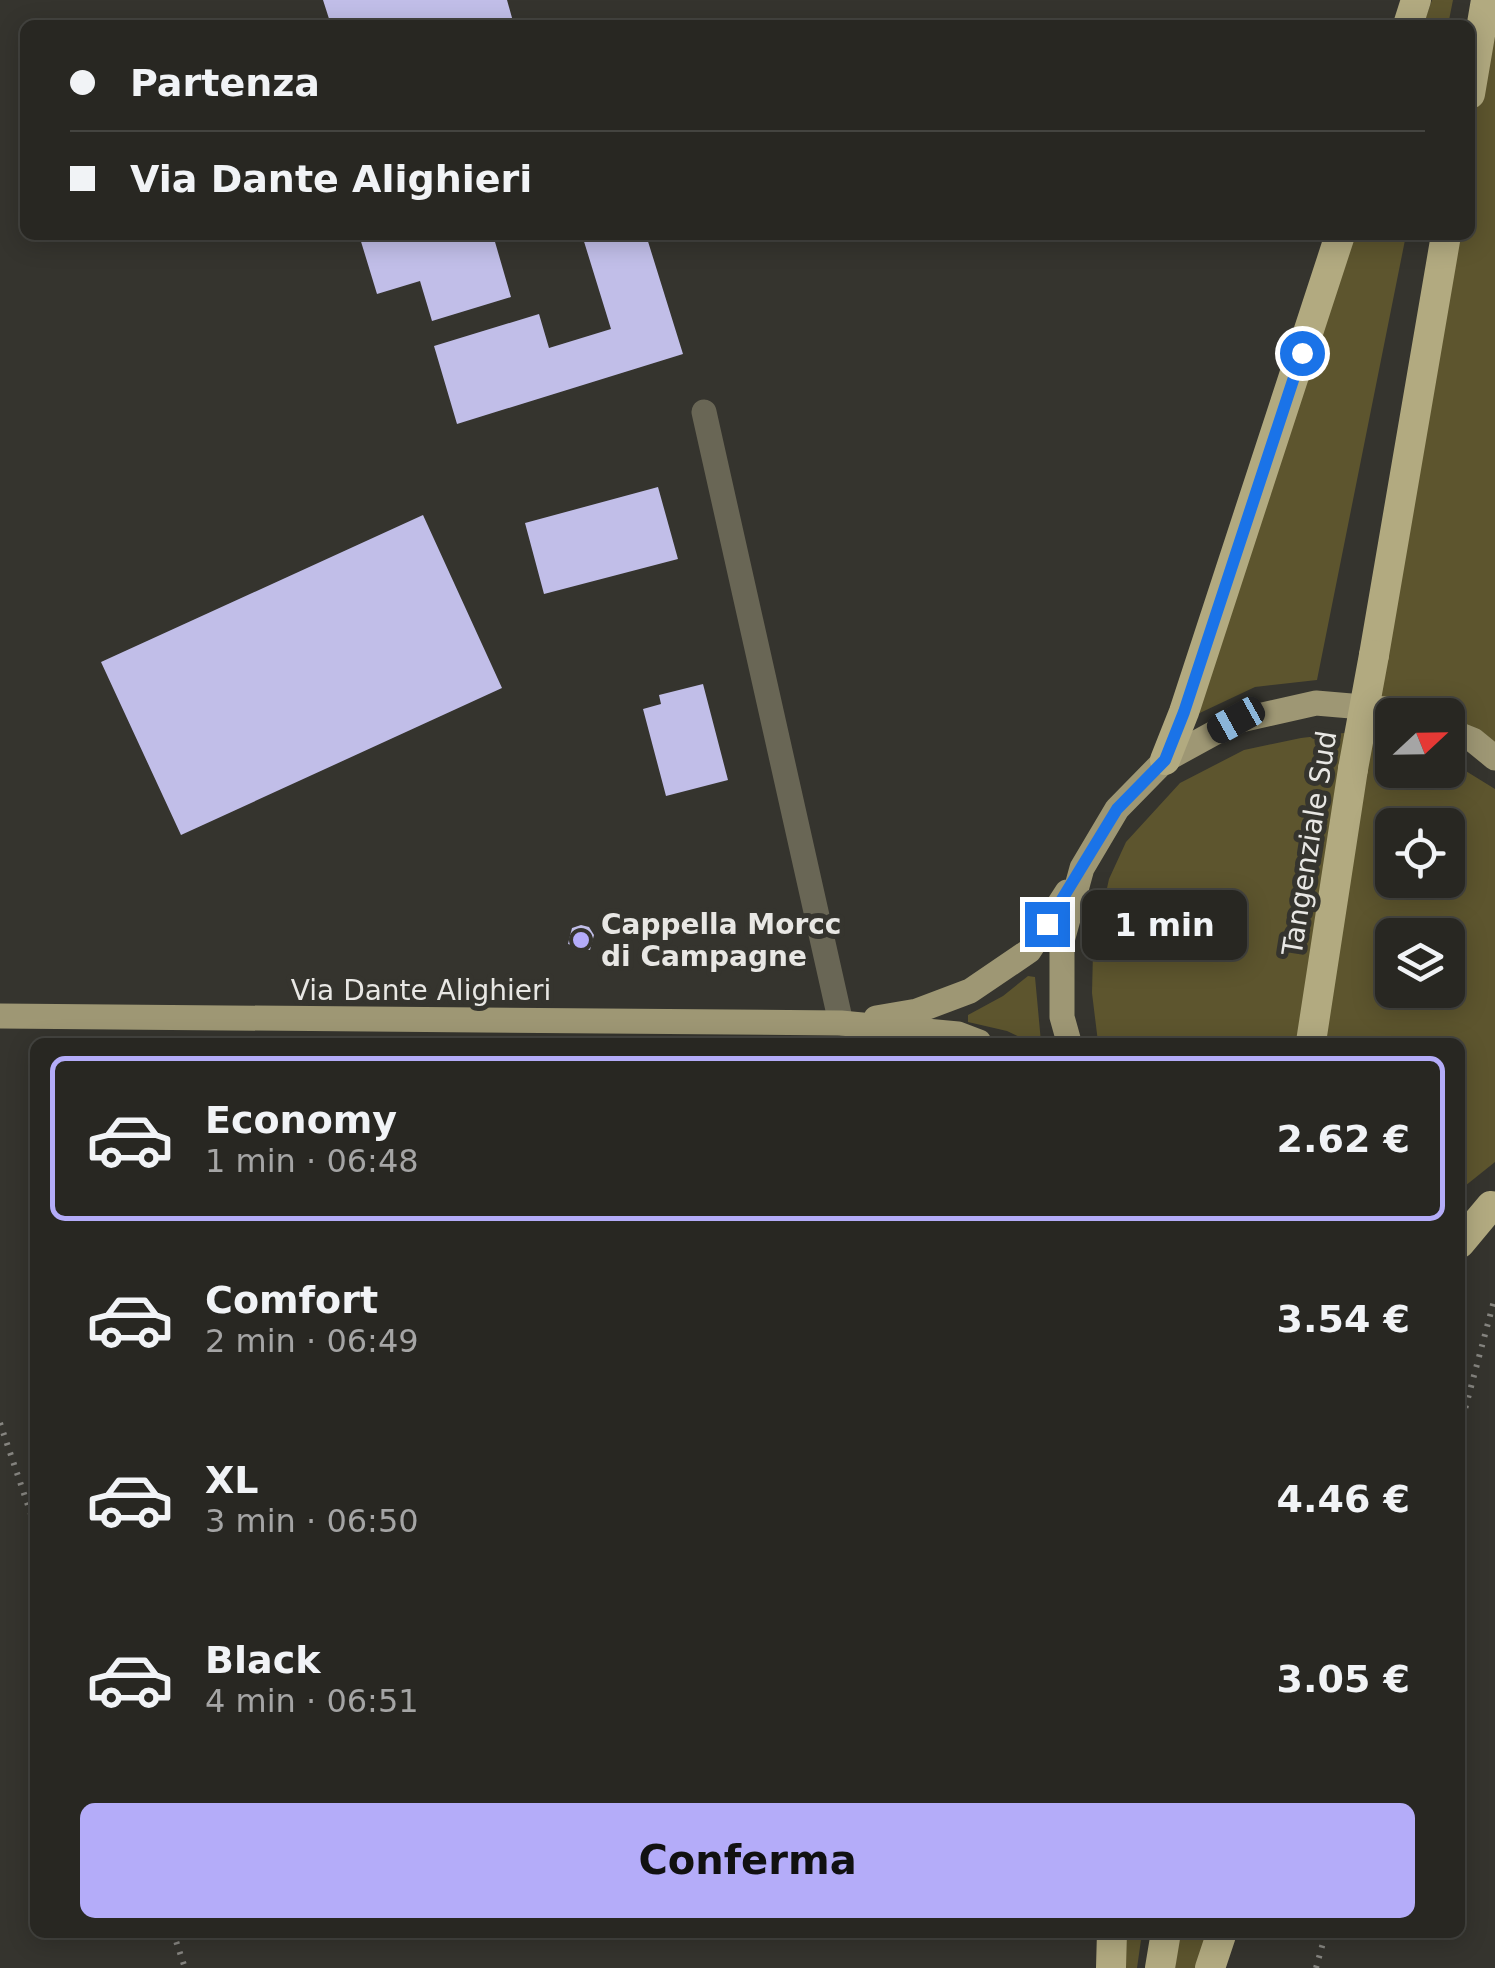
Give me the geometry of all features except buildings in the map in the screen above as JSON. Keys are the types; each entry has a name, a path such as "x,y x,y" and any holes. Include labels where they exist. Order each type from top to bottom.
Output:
{"highway":[{"path":"1475,65 1486,0"},
{"path":"1165,760 1338,240"},
{"name":"Tangenziale Sud","path":"1312,1038 1353,769 1445,240"},
{"path":"1465,1237 1493,1204"},
{"path":"1112,1938 1112,1968"},
{"path":"1160,1968 1165,1938"},
{"path":"1210,1968 1220,1938"}],"main road":[{"path":"1068,1038 1062,1016 1062,941 1082,868 1117,809 1165,760 1236,720 1316,703 1375,708"},
{"path":"1465,737 1495,758"},
{"name":"Via Dante Alighieri","path":"841,1023 916,1011 970,991 1029,951 1082,868"},
{"name":"Via Dante Alighieri","path":"0,1016 841,1023 968,1038"},
{"path":"1465,1219 1493,1204"}],"street":[{"path":"704,412 841,1023"}],"path":[{"path":"1465,1409 1495,1297"},
{"path":"0,1422 30,1511"},
{"path":"175,1938 185,1968"},
{"path":"1316,1968 1324,1938"}],"shaded area":[{"path":"1432,0 1453,0 1449,20 1425,20"},
{"path":"1495,0 1495,743 1465,724 1465,698 1387,698 1366,693 1446,240 1475,240 1475,84"},
{"path":"1350,240 1405,240 1317,680 1255,687 1187,719"},
{"path":"1361,731 1375,733 1375,788 1465,788 1465,770 1495,789 1495,1162 1465,1186 1465,1038 1098,1038 1092,993 1093,952 1109,879 1126,842 1180,783 1244,750"},
{"path":"1028,976 1035,977 1041,1038 1022,1038 968,1022 968,1015 1003,996"},
{"path":"1126,1938 1141,1938 1137,1968 1126,1968"},
{"path":"1178,1938 1206,1938 1197,1968 1175,1968"}],"place":[{"name":"Cappella Morcc di Campagne","path":"581,940"}],"route":[{"path":"1047,924 1117,809 1165,760 1302,353"}]}
